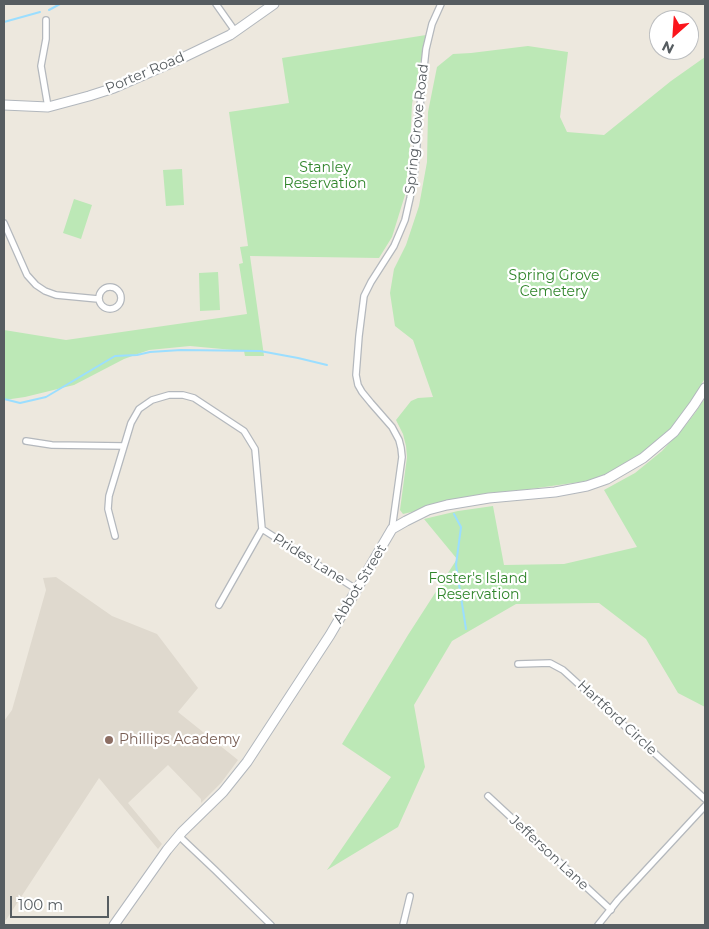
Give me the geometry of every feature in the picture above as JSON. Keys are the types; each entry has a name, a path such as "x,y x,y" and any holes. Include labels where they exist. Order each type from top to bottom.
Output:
{"street":[{"path":"216,4 235,30"},
{"name":"Porter Road","path":"4,105 48,107 89,96 134,80 230,35 274,4"},
{"name":"Spring Grove Road","path":"392,530 402,457 401,448 392,427 366,398 358,385 356,375 359,336 364,296 394,246 405,220 415,169 426,49 432,24 441,4"},
{"path":"46,20 46,39 41,66 48,107"},
{"path":"4,223 28,275 36,285 56,295 98,299"},
{"path":"109,287 119,291 121,298 116,308 108,310 101,306 98,299 102,289 109,287"},
{"name":"Abbot Street","path":"114,925 167,850 223,792 247,762 312,664 392,530 428,510 447,504 555,492 587,486 607,479 643,458 674,432 705,388"},
{"path":"115,536 108,509 109,496 131,423 139,410 152,400 169,395 183,395 194,398 244,431 255,449 262,529 219,605"},
{"path":"26,442 52,445 124,446"},
{"name":"Prides Lane","path":"262,529 356,589"},
{"name":"Hartford Circle","path":"518,664 550,663 563,670 705,799"},
{"name":"Jefferson Lane","path":"488,796 610,910"},
{"path":"598,925 705,806"},
{"path":"179,836 271,925"},
{"path":"403,925 410,896"}],"shaded area":[{"name":"Phillips Academy","path":"56,577 112,616 157,634 198,688 178,712 238,760 221,783 201,803 201,799 168,765 128,803 162,844 158,849 99,778 4,921 4,721 12,710 46,590 43,578"}],"green space":[{"name":"Stanley Reservation","path":"426,35 412,104 405,195 392,237 379,258 250,256 264,356 245,356 244,351 190,346 149,350 124,359 74,385 4,400 4,330 66,340 247,314 239,264 243,263 240,247 248,246 229,112 289,103 282,58"},
{"name":"Spring Grove Cemetery","path":"528,46 568,52 560,117 567,132 604,135 671,81 705,57 705,378 691,403 671,428 641,454 606,474 587,481 460,498 403,514 400,510 407,457 403,434 396,420 411,401 418,398 433,397 413,340 395,326 390,293 394,269 406,245 419,206 427,162 428,112 437,67 453,54"},
{"path":"182,169 184,205 166,206 163,170"},
{"path":"74,199 92,205 81,239 63,233"},
{"path":"218,272 220,310 200,311 199,273"},
{"name":"Foster's Island Reservation","path":"705,398 705,707 678,693 646,639 599,603 516,604 452,641 414,705 425,767 398,827 327,870 391,777 342,744 457,559 424,519 458,511 493,506 504,565 564,564 637,547 604,490 635,473 662,451 685,426"}],"waterway":[{"path":"49,10 60,4"},
{"path":"4,22 40,12"},
{"path":"4,399 20,403 46,397 115,356 137,355 150,352 181,350 260,351 327,365"},
{"path":"454,514 461,527 456,565 466,629"}],"place":[{"name":"Phillips Academy","path":"109,740"}]}
